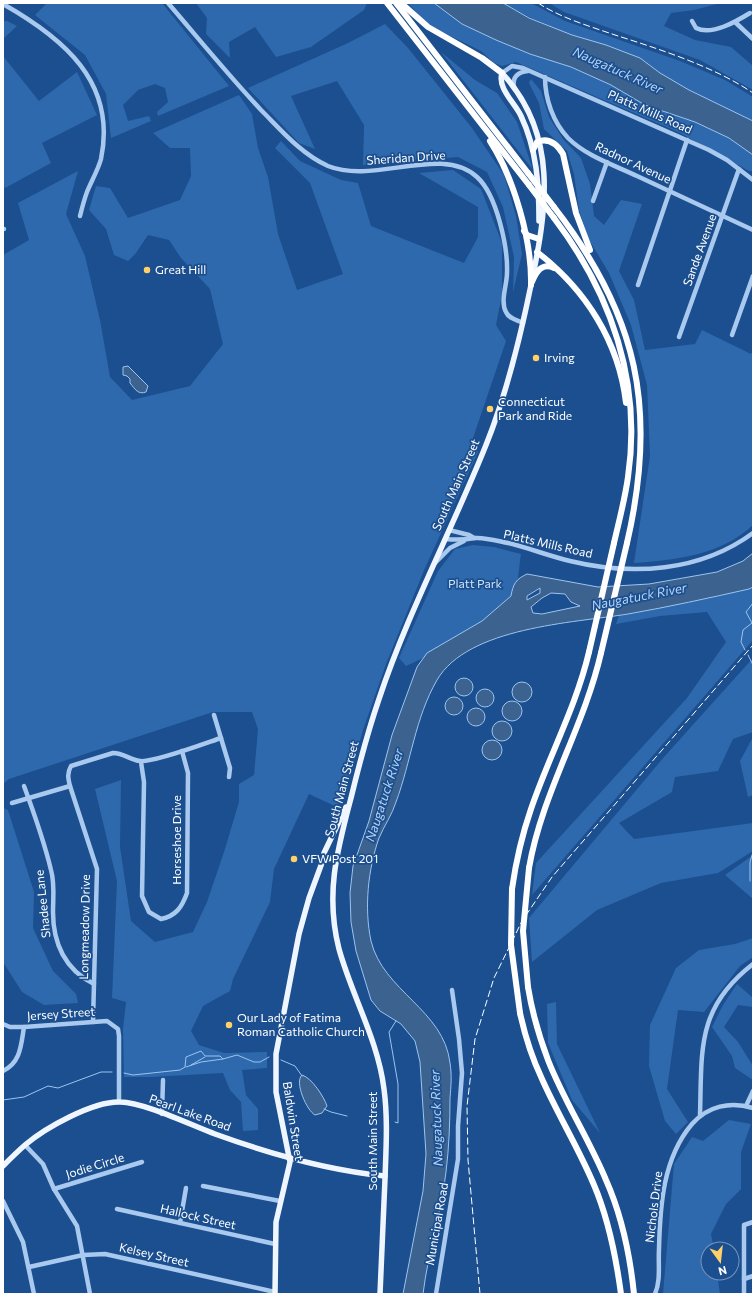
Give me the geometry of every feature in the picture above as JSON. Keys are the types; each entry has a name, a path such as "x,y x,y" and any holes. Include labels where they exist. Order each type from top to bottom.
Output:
{"highway":[{"path":"387,3 570,240 592,275 610,313 625,366 629,393 631,435 630,463 626,490 588,652 573,705 526,821 512,889 510,945 520,1013 529,1046 542,1079 587,1168 600,1200 614,1251 620,1294"},
{"path":"396,3 584,247 611,296"},
{"path":"401,3 428,27 482,58 502,73"},
{"path":"466,105 505,167 513,189 524,229 530,260 531,285"},
{"path":"533,150 535,144 540,141 547,140 554,143 563,154 579,226 602,273 626,337 633,364 641,421 641,456 638,492 627,543 601,652 587,702 543,811 529,868 523,931 528,987 536,1023 548,1061 599,1163 613,1196 627,1248 634,1294"},
{"path":"524,229 527,235 539,239"},
{"path":"538,252 562,274 581,295 596,315 605,332 617,360 626,402 630,463"},
{"path":"531,285 536,273 545,266 551,266 562,274"}],"main road":[{"path":"502,73 514,87 530,112 540,141 544,162 544,183 543,214 539,239"},
{"path":"502,73 501,84 521,116 533,150 539,190 539,239"},
{"name":"South Main Street","path":"380,1294 385,1176 386,1118 384,1086 376,1051 348,977 336,937 332,901 333,874 350,800 370,727 383,687 492,430 508,382 524,323 538,252 539,239"},
{"name":"Baldwin Street","path":"275,1293 276,1222 290,1159 276,1092 276,1054 298,934 324,853 350,800"},
{"path":"323,860 336,857"},
{"name":"Pearl Lake Road","path":"3,1166 25,1144 67,1120 92,1108 119,1102 128,1102 290,1159 358,1173 385,1176"}],"street":[{"name":"Sheridan Drive","path":"168,3 221,66 282,131 295,144 328,165 343,170 366,172 446,164 460,167 477,177 490,196 506,251 508,271 504,299 506,311 510,317 524,323"},
{"path":"3,4 36,23 60,43 83,68 94,88 102,109 104,134 100,160 86,195 80,216"},
{"path":"692,21 696,28 704,31 736,22 750,13"},
{"path":"736,22 753,39"},
{"name":"Platts Mills Road","path":"502,73 506,68 516,66 545,77 715,153 753,180"},
{"path":"514,87 514,79 518,74 525,71 533,72"},
{"name":"Radnor Avenue","path":"545,77 548,103 560,128 579,147 607,162 753,230"},
{"path":"638,285 687,140"},
{"path":"593,201 607,162"},
{"name":"Sande Avenue","path":"679,337 739,169"},
{"path":"732,335 753,276"},
{"name":"Platts Mills Road","path":"449,530 470,535 474,538"},
{"name":"Platts Mills Road","path":"434,564 450,548 474,538 508,543 581,563 619,568 650,568 685,565 704,560 731,547 753,533"},
{"name":"Platts Mills Road","path":"445,539 467,540"},
{"path":"214,715 230,768 229,777"},
{"path":"141,762 182,751 221,738"},
{"name":"Horseshoe Drive","path":"141,762 144,782 142,896 149,912 160,919 174,915 183,904 187,893 188,773 182,751"},
{"name":"Longmeadow Drive","path":"93,1022 96,869 70,786 68,775 72,766 114,753 121,753 141,762"},
{"name":"Shadee Lane","path":"24,786 54,881 53,928 56,939 68,962 85,979 94,984"},
{"path":"12,803 70,786"},
{"path":"700,1115 702,1051 707,1023 718,1000 744,970 753,964"},
{"name":"Municipal Road","path":"436,1294 458,1159 461,1062 452,990"},
{"name":"Jersey Street","path":"3,1024 10,1027 24,1027 107,1021 118,1029 119,1102"},
{"path":"3,1071 14,1065 18,1057 24,1027"},
{"path":"162,1114 163,1080"},
{"path":"746,1106 753,1092"},
{"name":"Nichols Drive","path":"655,1294 658,1284 660,1235 667,1170 674,1152 700,1115 715,1108 728,1105 753,1108"},
{"path":"25,1144 43,1164 54,1189 77,1226 90,1294"},
{"name":"Jodie Circle","path":"54,1189 142,1162"},
{"path":"203,1186 280,1201"},
{"path":"180,1223 186,1188"},
{"path":"3,1201 23,1242 34,1294"},
{"name":"Hallock Street","path":"117,1209 275,1244"},
{"path":"744,1294 744,1225 753,1222"},
{"name":"Kelsey Street","path":"28,1267 83,1255 105,1254 275,1293"},
{"path":"744,1279 753,1276"}],"green space":[{"path":"47,3 162,3 229,86 158,116 157,112 168,102 165,88 155,84 138,90 123,105 128,121 149,116 151,121 111,138 106,94 85,55 35,15"},
{"path":"196,3 367,3 364,10 311,47 276,57 255,27 229,42 230,58 206,34 207,18"},
{"path":"408,3 434,3 462,24 496,40 530,54 571,67 611,85 645,105 695,122 729,138 753,155 753,171 749,171 678,132 516,62 502,66 494,63 481,51 440,31 424,21"},
{"path":"503,3 531,3 565,21 680,61 725,80 753,97 753,121 689,90 660,73 640,58 606,45 572,35 531,18"},
{"path":"549,3 721,3 694,10 671,13 664,26 695,40 731,47 753,66 753,90 700,60 564,12"},
{"path":"3,21 7,21 17,26 3,39"},
{"path":"385,24 408,48 472,128 504,175 516,216 522,254 513,292 514,257 503,207 487,172 458,157 363,165 364,125 337,81 291,96 315,149 299,143 248,88 348,43"},
{"path":"441,52 475,80 497,93 517,122 533,170"},
{"path":"3,56 39,101 77,72 97,115 42,143 51,163 5,188 3,185"},
{"path":"531,79 541,91 549,117 563,139 581,158 590,184 594,216 604,225 621,200 642,204 619,271 634,300 645,350 695,344 702,330 751,354 753,351 753,525 727,543 682,558 634,563 650,456 647,385 631,325 609,273 588,238 579,210 574,174 567,151 544,129 539,103 529,83"},
{"path":"239,95 252,114 258,148 268,177 278,234 297,290 343,274 310,183 275,148 281,141 300,161 341,180 358,183 371,226 464,263 478,237 478,207 419,173 453,170 481,189 502,243 502,294 496,325 506,341 472,441 478,452 425,568 386,664 363,730 345,793 337,807 309,794 274,869 270,902 233,979 230,991 203,1006 191,1031 199,1045 224,1053 267,1052 267,1068 242,1070 246,1095 258,1109 258,1130 243,1131 241,1102 230,1090 223,1073 124,1077 123,1029 126,1002 112,998 117,881 95,789 121,780 120,847 131,921 155,942 193,932 207,902 224,852 239,802 239,784 254,775 258,729 252,712 213,712 9,779 3,784 3,255 29,240 18,203 78,171 66,214 85,256 100,320 110,377 132,400 190,386 223,344 210,289 181,258 169,240 148,235 136,253 128,261 114,255 106,229 89,210 96,186 110,188 128,218 180,200 191,176 190,148 170,148 153,133"},
{"name":"Platt Park","path":"473,545 494,547 521,554 514,597 495,617 480,627 432,654 406,666 399,658 438,571 455,549"},
{"path":"753,587 753,640 532,895 536,863 687,698 726,642 707,612 660,616 616,624 619,615 723,595"},
{"path":"753,658 753,732 733,739 718,771 675,777 672,792 619,823 634,839 753,823 753,851 718,873 661,883 597,910 532,962 529,918 664,757"},
{"path":"753,737 753,795 748,797 740,761"},
{"path":"3,808 8,810 34,892 33,928 53,971 76,994 78,1003 44,1005 22,992 3,962"},
{"path":"753,855 753,899 725,875"},
{"path":"753,938 753,957 740,966 704,1012 678,1010 667,1089 688,1122 676,1134 665,1121 649,1066 650,1025 676,968 699,950 735,944"},
{"path":"737,984 753,998 753,1007 738,1005 724,1027 738,1042 753,1066 753,1080 735,1068 732,1056 712,1027 723,1005"},
{"path":"556,1002 557,1044 600,1133 572,1100 548,1043 547,1004"},
{"path":"729,1120 751,1124 741,1152 741,1189 726,1204 711,1234 712,1241 700,1241 700,1281 718,1281 720,1294 663,1294 674,1164 692,1137 703,1141"}],"water":[{"name":"Naugatuck River","path":"434,3 503,3 529,18 572,35 606,45 640,58 660,73 689,90 753,121 753,155 729,138 695,122 645,105 611,85 571,67 530,54 462,24"},
{"path":"128,366 148,386 146,392 141,393 137,391 130,383 130,379 123,375 123,367"},
{"name":"Naugatuck River","path":"753,553 753,587 749,589 628,614 524,630 497,638 472,649 452,662 437,680 423,709 396,802 375,850 368,889 369,928 371,941 378,958 388,974 426,1014 437,1029 445,1045 451,1067 449,1135 446,1172 423,1294 403,1294 423,1191 426,1154 420,1062 415,1041 401,1024 380,1011 371,1000 356,951 351,922 350,893 353,866 369,821 392,735 417,667 427,653 482,621 511,596 516,582 527,574 598,587 649,584 717,572 743,561","holes":["540,588 540,593 527,600 527,596","551,593 565,594 571,602 580,606 542,614 533,613 531,607"]},
{"path":"464,678 470,681 473,687 470,693 464,696 458,693 455,687 458,681"},
{"path":"522,682 529,685 532,692 529,699 522,702 515,699 512,692 515,685"},
{"path":"485,689 491,692 494,698 491,704 485,707 479,704 476,698 479,692"},
{"path":"454,697 460,700 463,706 460,712 454,715 448,712 445,706 448,700"},
{"path":"512,701 519,704 522,711 519,718 512,721 505,718 502,711 505,704"},
{"path":"476,708 482,711 485,717 482,723 476,726 470,723 467,717 470,711"},
{"path":"502,721 509,724 512,731 509,738 502,741 495,738 492,731 495,724"},
{"path":"492,740 499,743 502,750 499,757 492,760 485,757 482,750 485,743"},
{"path":"302,1075 314,1084 323,1098 327,1106 322,1113 315,1115 308,1108 300,1090 300,1079"}],"waterway":[{"path":"745,650 741,642 743,630 752,623 746,612 753,603"},
{"path":"748,655 753,665"},
{"path":"750,881 750,862 753,852"},
{"path":"395,1122 398,1123 398,1084 389,1032 396,1021"},
{"path":"124,1073 133,1075 180,1070 185,1067 186,1057 201,1051 205,1056 220,1056 223,1059 237,1055 254,1062 260,1062 269,1057"},
{"path":"191,1065 205,1057"},
{"path":"186,1067 201,1062 223,1059"},
{"path":"281,1060 295,1066 302,1076"},
{"path":"3,1100 24,1097 48,1086 58,1088 101,1072 112,1072"},
{"path":"324,1109 347,1116"}],"railway":[{"path":"538,3 575,21 704,67 722,75 753,93"},
{"path":"480,1294 468,1160 467,1106 475,1039 494,978 522,921 552,877 753,645"}],"place":[{"name":"Great Hill","path":"147,270"},
{"name":"Irving","path":"536,358"},
{"name":"Connecticut Park and Ride","path":"490,409"},
{"name":"VFW Post 201","path":"294,859"},
{"name":"Our Lady of Fatima Roman Catholic Church","path":"229,1025"}]}
